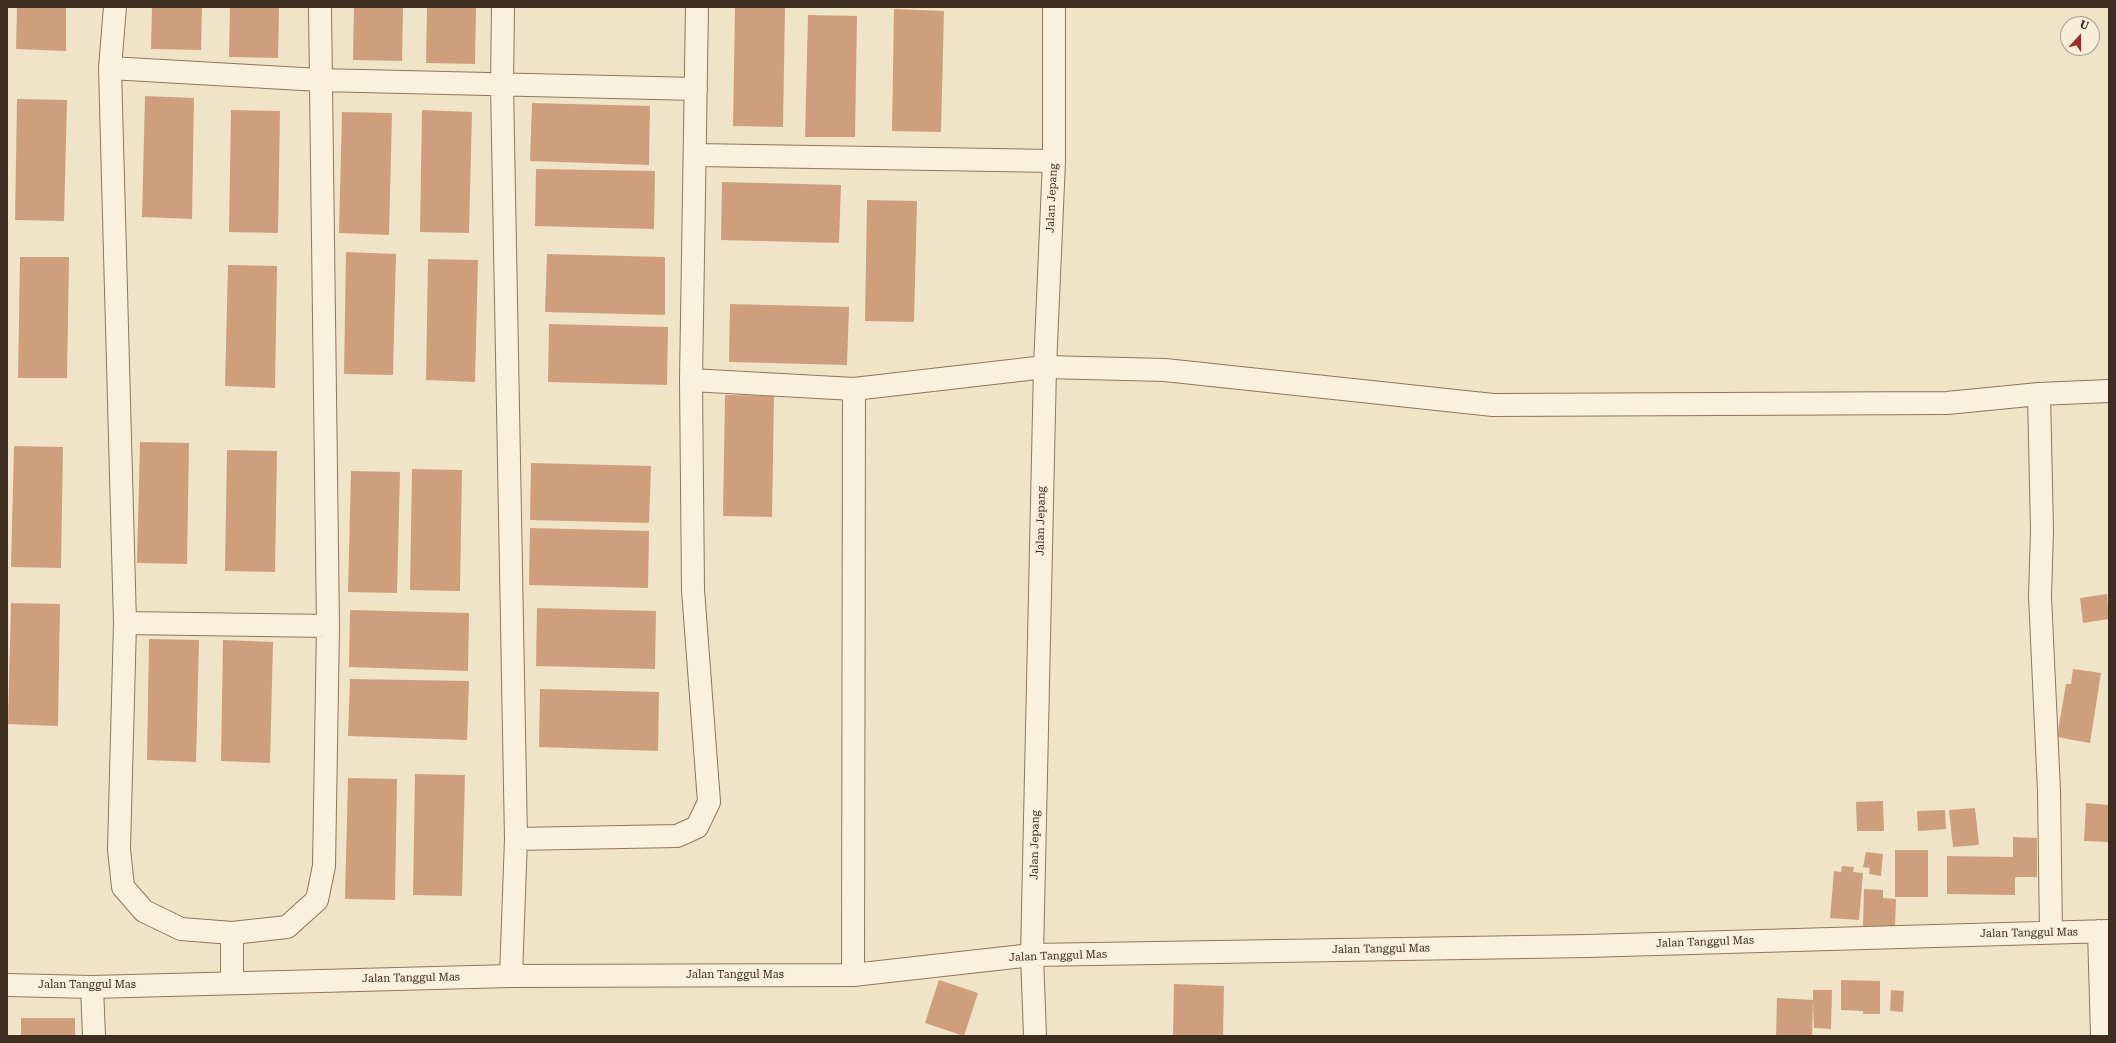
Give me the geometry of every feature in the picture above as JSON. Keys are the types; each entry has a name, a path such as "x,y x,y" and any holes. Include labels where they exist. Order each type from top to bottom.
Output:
{"street":[{"path":"115,7 110,68 125,623 119,849 123,887 144,911 180,930 232,933 287,927 317,900 324,866 328,626 320,7"},
{"path":"503,7 502,85 516,839 511,976"},
{"path":"516,839 677,836 697,827 709,802 693,590 690,380 697,7"},
{"name":"Jalan Jepang","path":"1035,1036 1032,955 1044,367 1054,161 1054,7"},
{"path":"110,68 320,80 696,89"},
{"path":"695,155 1054,161"},
{"path":"690,380 854,389 1044,367 1165,370 1493,405 1947,403 2039,394 2109,391"},
{"path":"853,975 854,389"},
{"path":"2039,394 2042,531 2040,603 2049,791 2051,932"},
{"path":"125,623 328,626"},
{"path":"2102,1036 2104,931"},
{"name":"Jalan Tanggul Mas","path":"7,985 92,987 232,982 511,976 853,975 1032,955 1587,946 2104,931"},
{"path":"232,933 232,982"},
{"path":"92,987 94,1036"}],"building":[{"path":"17,7 66,7 66,51 16,49"},
{"path":"152,7 202,7 201,50 151,49"},
{"path":"230,7 279,7 278,58 229,57"},
{"path":"354,7 403,7 402,61 353,60"},
{"path":"427,7 476,7 475,64 426,63"},
{"path":"735,7 785,7 783,127 733,126"},
{"path":"894,9 944,11 941,132 892,131"},
{"path":"808,15 857,16 855,137 805,137"},
{"path":"145,96 194,98 192,219 142,217"},
{"path":"17,99 67,100 64,221 15,220"},
{"path":"532,103 650,106 649,165 530,161"},
{"path":"231,110 280,111 278,233 229,232"},
{"path":"422,110 472,112 469,233 420,232"},
{"path":"342,112 392,113 389,235 339,233"},
{"path":"536,169 655,171 654,229 535,226"},
{"path":"722,182 841,185 839,243 721,240"},
{"path":"867,200 917,201 914,322 865,321"},
{"path":"346,252 396,254 393,375 344,374"},
{"path":"547,254 665,257 665,315 545,312"},
{"path":"20,257 69,257 67,378 18,378"},
{"path":"428,259 478,260 475,382 426,380"},
{"path":"228,265 277,266 275,388 225,386"},
{"path":"730,304 849,307 847,365 729,362"},
{"path":"549,324 668,327 667,385 548,382"},
{"path":"725,395 774,396 772,517 723,516"},
{"path":"140,442 189,443 187,564 137,563"},
{"path":"14,446 63,447 61,568 11,567"},
{"path":"227,450 277,451 275,572 225,571"},
{"path":"531,463 651,466 649,523 530,520"},
{"path":"412,469 462,470 460,591 410,590"},
{"path":"351,471 400,472 397,593 348,592"},
{"path":"530,528 649,531 648,588 529,585"},
{"path":"2107,594 2109,619 2083,623 2080,598"},
{"path":"11,603 60,604 58,726 8,724"},
{"path":"537,608 656,611 655,669 536,666"},
{"path":"350,610 469,613 468,671 349,667"},
{"path":"149,639 199,640 196,762 147,760"},
{"path":"223,640 273,642 270,763 221,761"},
{"path":"2073,669 2101,673 2090,743 2057,737 2066,684 2071,684"},
{"path":"350,679 469,681 467,740 348,736"},
{"path":"540,689 659,692 658,751 539,747"},
{"path":"415,774 465,775 462,896 413,895"},
{"path":"348,778 397,779 395,900 345,899"},
{"path":"1883,801 1884,831 1857,831 1856,802"},
{"path":"2086,803 2109,805 2109,842 2084,841"},
{"path":"1975,808 1979,845 1953,847 1949,810"},
{"path":"1945,810 1946,829 1918,831 1917,811"},
{"path":"2013,837 2037,838 2037,877 2015,877 2015,895 1947,894 1947,856 2013,857"},
{"path":"1895,850 1928,850 1928,897 1895,897"},
{"path":"1866,852 1883,854 1881,876 1869,874 1870,868 1863,867"},
{"path":"1842,866 1854,867 1853,872 1863,873 1859,920 1830,918 1834,871 1841,872"},
{"path":"1864,889 1883,890 1883,898 1896,899 1895,928 1863,927"},
{"path":"939,980 978,993 964,1036 925,1023"},
{"path":"1841,980 1880,981 1880,1014 1863,1014 1863,1011 1841,1010"},
{"path":"1174,984 1224,986 1223,1036 1173,1036"},
{"path":"1813,990 1832,990 1831,1029 1814,1028 1813,1002 1812,1036 1776,1036 1777,998 1813,1000"},
{"path":"1891,990 1904,991 1903,1012 1890,1011"},
{"path":"21,1018 75,1018 75,1036 21,1036"}]}
